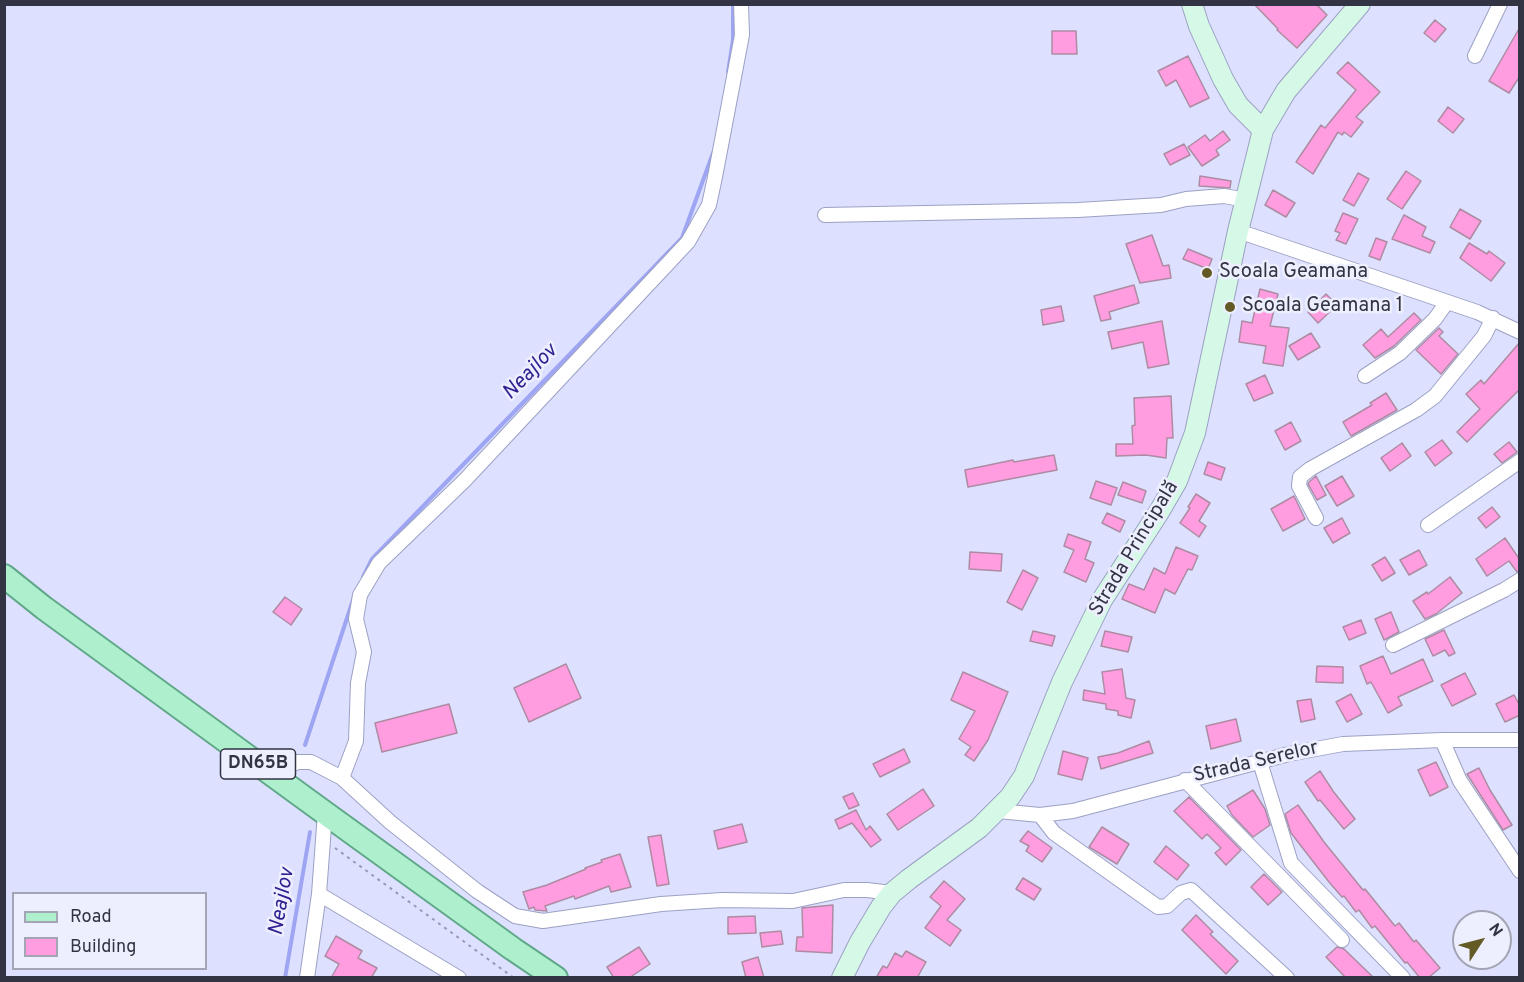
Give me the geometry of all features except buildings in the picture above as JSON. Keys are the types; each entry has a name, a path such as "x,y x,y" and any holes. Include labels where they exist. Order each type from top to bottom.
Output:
{"main road":[{"path":"1192,4 1199,26 1223,79 1238,105 1263,130"},
{"name":"Strada Principală","path":"842,978 860,942 892,893 979,828 998,811 1010,797 1028,767 1062,682 1102,600 1160,512 1177,481 1195,433 1238,231 1263,130 1286,91 1360,4"},
{"name":"DN65B","path":"4,576 325,813 556,978"}],"street":[{"path":"342,778 356,741 358,683 364,652 356,619 360,595 379,563 465,480 687,242 709,205 729,115 742,34 741,4"},
{"path":"1475,56 1500,4"},
{"path":"825,215 1078,210 1161,205 1186,199 1224,196 1245,200"},
{"path":"1238,231 1518,328"},
{"path":"1365,376 1400,353 1435,319 1447,302"},
{"path":"1316,518 1299,486 1300,477 1310,469 1416,410 1435,396 1484,336 1493,318"},
{"path":"1428,525 1520,461"},
{"path":"1393,645 1520,580"},
{"path":"1442,740 1460,780 1520,871"},
{"name":"Strada Serelor","path":"998,811 1040,815 1073,811 1185,780 1343,744 1520,740"},
{"path":"273,775 297,762 311,762 342,778 399,829 477,891 515,916 543,921 661,904 722,900 794,901 844,890 892,893"},
{"path":"1260,762 1291,863 1404,978"},
{"path":"1185,780 1342,940"},
{"path":"307,978 319,894 325,813"},
{"path":"1040,815 1054,833 1158,907 1167,906 1181,893 1191,890 1287,978"},
{"path":"319,894 459,978"}],"path":[{"path":"323,839 514,978"}],"waterway":[{"name":"Neajlov","path":"728,72 733,40 733,4"},
{"name":"Neajlov","path":"363,577 372,559 682,238 713,153"},
{"name":"Neajlov","path":"305,745 355,594"},
{"name":"Neajlov","path":"285,978 310,832"}],"place":[{"name":"Scoala Geamana","path":"1207,273"},
{"name":"Scoala Geamana 1","path":"1230,307"}]}
